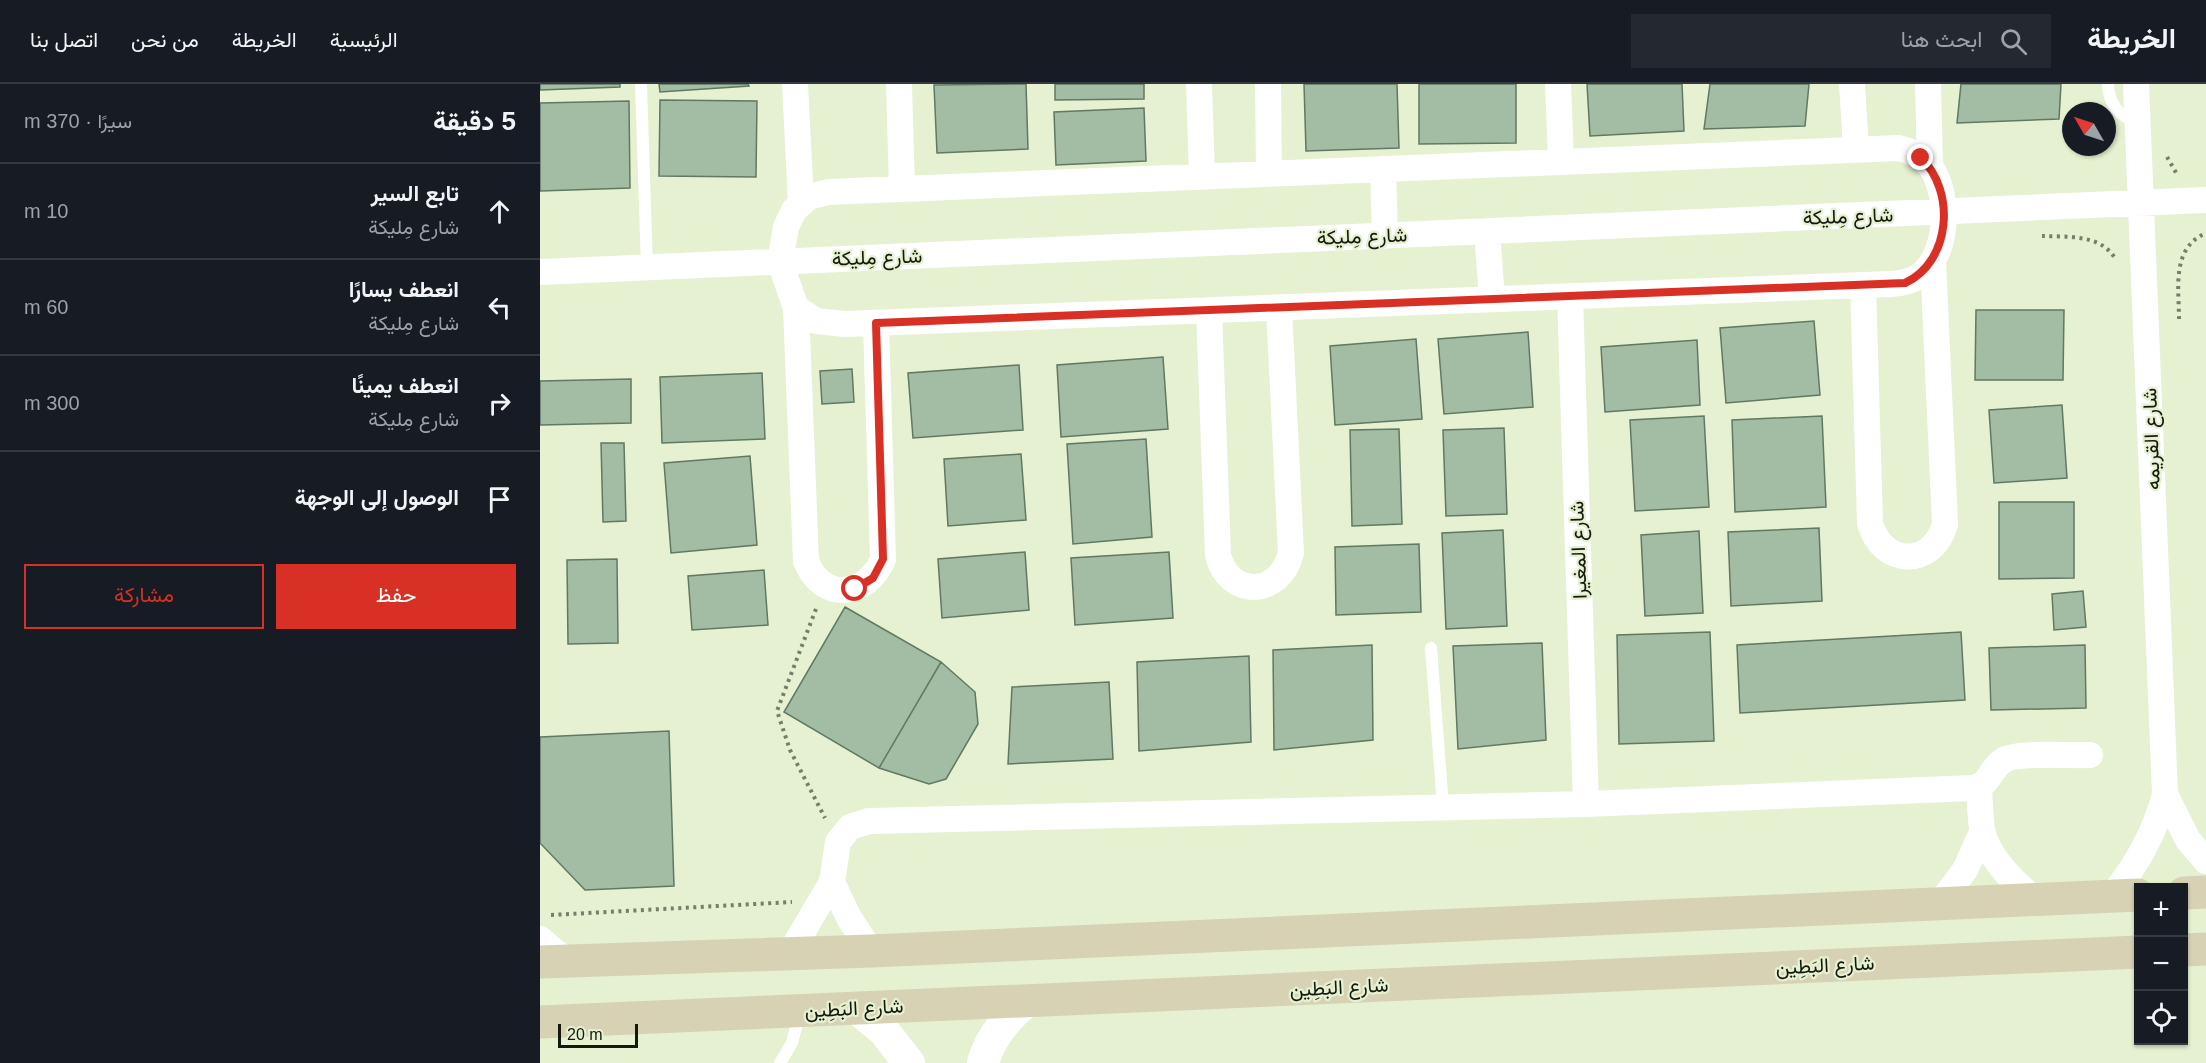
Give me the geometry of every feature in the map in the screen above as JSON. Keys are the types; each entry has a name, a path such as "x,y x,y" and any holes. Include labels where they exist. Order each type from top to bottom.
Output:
{"main road":[{"path":"2188,893 2206,892"},
{"path":"553,961 872,951 2125,896"},
{"path":"2188,950 2206,949"},
{"name":"شارع البَطِين","path":"540,1022 2134,952"}],"street":[{"path":"795,84 801,203 786,227 780,262 796,308 805,551 810,571 825,586 845,590 865,584 873,578 883,559 876,323"},
{"path":"899,84 902,189"},
{"path":"1199,84 1202,176"},
{"path":"1268,84 1269,173"},
{"path":"1558,84 1561,160"},
{"path":"1852,84 1856,149"},
{"path":"1928,84 1930,166"},
{"name":"شارع القريمه","path":"2125,896 2158,822 2165,794 2136,84"},
{"path":"801,203 828,192 1561,160 1856,149 1899,148 1911,151 1930,166 1936,177 1945,211 1933,261 1946,524 1937,542 1921,554 1911,557 1899,556 1879,544 1870,523 1863,285"},
{"path":"1383,169 1385,236"},
{"name":"شارع مِليكة","path":"540,272 2206,200"},
{"path":"1487,231 1492,299"},
{"path":"796,308 816,321 876,323 1863,285 1905,283 1917,277 1933,261"},
{"name":"شارع المغيرا","path":"1570,296 1586,804"},
{"path":"1209,310 1218,555 1226,575 1243,586 1254,587 1275,581 1282,574 1290,553 1279,308"},
{"path":"790,953 832,882 838,843 850,827 869,821 1586,804 1979,787 1985,784 1996,767 2008,758 2090,755"},
{"path":"1979,787 1982,832 2004,869 2034,899"},
{"name":"شارع القريمه","path":"2165,794 2188,840 2206,861"},
{"path":"1940,903 1965,870 1982,832"},
{"path":"832,882 849,918 872,951"},
{"path":"542,927 553,961"},
{"path":"983,1063 992,1039 1002,1024 1027,1001"},
{"path":"856,1008 884,1030 909,1063"}],"lane":[{"path":"641,84 647,267"},
{"path":"2108,84 2108,93 2115,109 2138,122"},
{"path":"1431,648 1443,807"},
{"path":"780,1063 792,1043 800,1011"}],"path":[{"path":"2165,147 2167,160 2182,180"},
{"path":"2179,319 2181,258 2193,241 2206,233"},
{"path":"2042,236 2094,240 2104,246 2119,265"},
{"path":"825,586 777,711 790,750 838,843"},
{"path":"542,927 793,902"}],"building":[{"path":"540,84 620,84 620,87 540,90"},
{"path":"659,84 748,84 749,86 660,92"},
{"path":"1026,84 1028,149 937,153 934,85"},
{"path":"1055,84 1144,84 1144,99 1055,100"},
{"path":"1304,84 1397,84 1399,148 1306,151"},
{"path":"1419,84 1516,84 1516,143 1419,144"},
{"path":"1587,84 1682,84 1684,131 1590,136"},
{"path":"1710,84 1809,84 1805,126 1704,129"},
{"path":"1961,84 2061,84 2059,119 1957,123"},
{"path":"660,100 757,101 756,177 659,176"},
{"path":"629,101 630,188 540,191 540,103"},
{"path":"1144,108 1146,161 1056,165 1054,112"},
{"path":"1976,310 2064,310 2063,380 1975,380"},
{"path":"1814,321 1820,395 1726,403 1720,328"},
{"path":"1528,332 1533,407 1444,414 1438,339"},
{"path":"1416,339 1422,419 1335,425 1330,346"},
{"path":"1697,340 1700,405 1605,412 1601,347"},
{"path":"1163,357 1168,429 1061,437 1057,365"},
{"path":"1019,365 1023,430 913,438 908,373"},
{"path":"852,369 854,402 822,404 820,371"},
{"path":"762,373 765,439 662,443 660,377"},
{"path":"631,379 631,423 540,425 540,381"},
{"path":"2062,405 2067,478 1994,483 1989,410"},
{"path":"1704,416 1709,507 1635,511 1630,420"},
{"path":"1822,416 1826,507 1735,512 1732,420"},
{"path":"1504,428 1507,514 1446,516 1443,430"},
{"path":"1399,429 1402,524 1352,526 1350,430"},
{"path":"1146,439 1152,537 1073,544 1067,444"},
{"path":"601,443 624,443 626,521 603,522"},
{"path":"1021,454 1026,520 948,526 944,459"},
{"path":"750,456 757,545 671,553 664,463"},
{"path":"1999,502 2074,502 2074,578 1999,579"},
{"path":"1819,528 1822,601 1731,606 1728,532"},
{"path":"1503,530 1507,626 1446,629 1442,533"},
{"path":"1699,531 1703,613 1645,616 1641,535"},
{"path":"1419,544 1421,612 1336,615 1335,547"},
{"path":"1025,552 1029,610 942,618 938,559"},
{"path":"1169,552 1173,618 1075,625 1071,558"},
{"path":"617,559 618,643 568,644 567,560"},
{"path":"764,570 768,625 692,630 688,576"},
{"path":"2083,591 2086,627 2054,630 2052,594"},
{"path":"845,607 941,662 879,768 784,712"},
{"path":"1710,632 1714,741 1619,744 1617,635"},
{"path":"1961,632 1965,700 1740,713 1737,645"},
{"path":"1542,643 1546,740 1458,749 1453,646"},
{"path":"1372,645 1373,740 1274,750 1273,650"},
{"path":"2085,645 2086,708 1991,710 1989,648"},
{"path":"1249,656 1251,742 1139,751 1137,662"},
{"path":"941,662 975,692 978,724 946,779 929,784 879,768"},
{"path":"1109,682 1113,759 1008,764 1012,687"},
{"path":"669,731 674,886 585,890 540,843 540,737"}],"route":[{"path":"855,589 873,578 883,559 884,549 876,323 1905,283 1926,270 1933,261 1938,250 1945,211 1936,177 1930,166 1921,158"}]}
